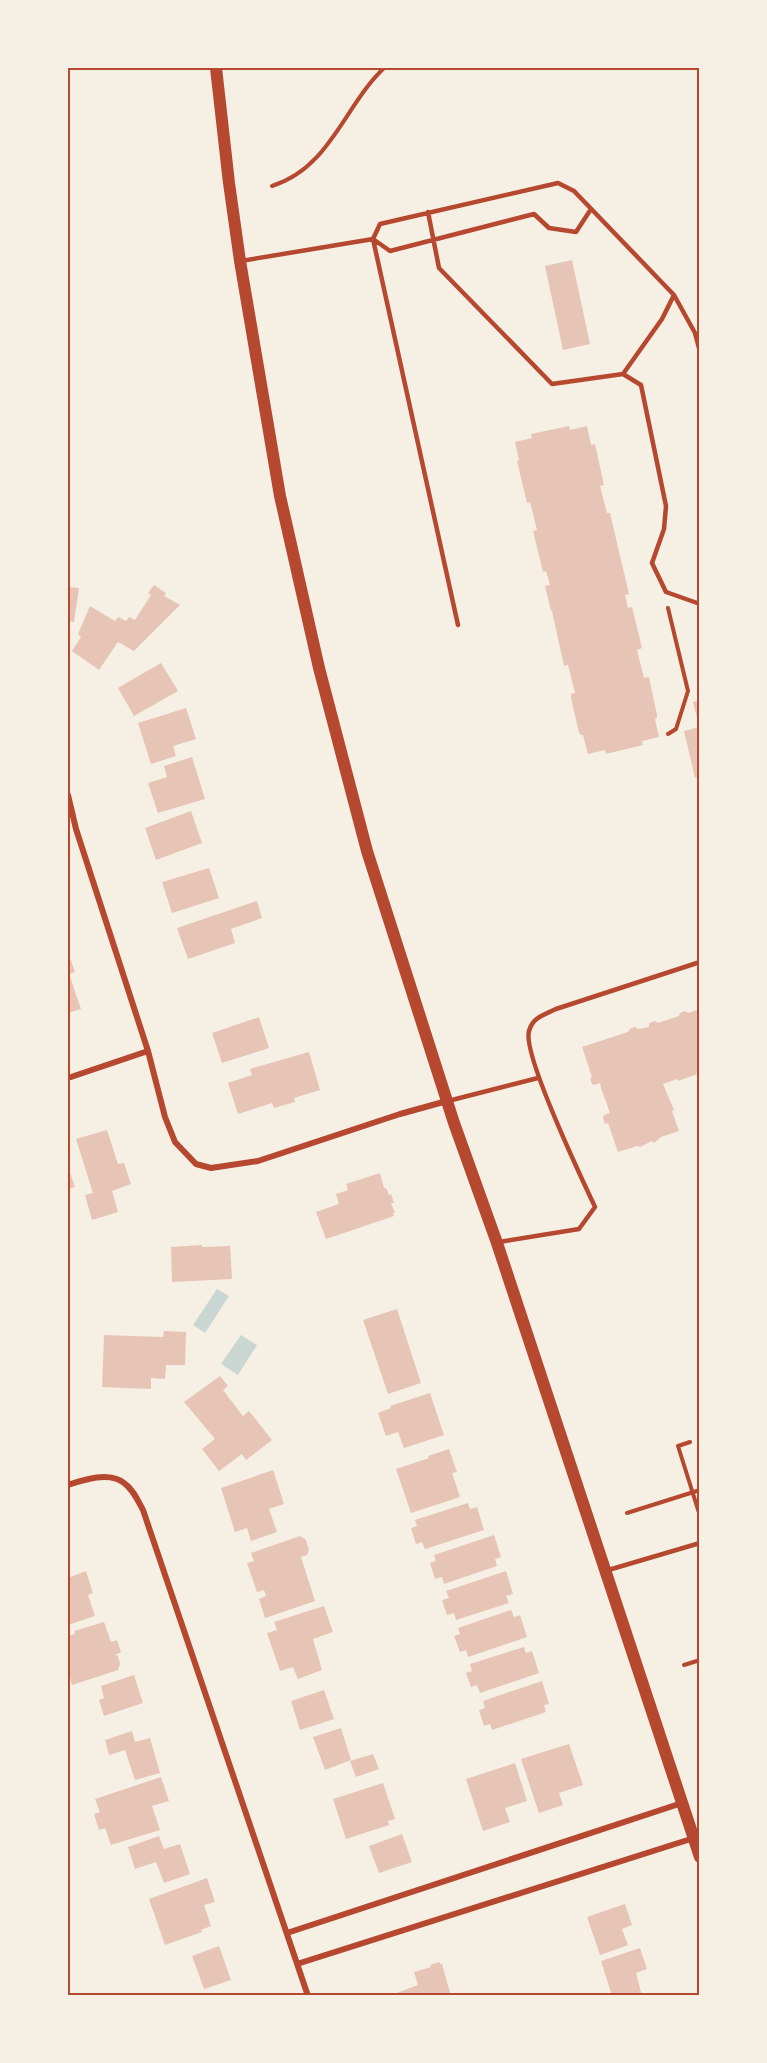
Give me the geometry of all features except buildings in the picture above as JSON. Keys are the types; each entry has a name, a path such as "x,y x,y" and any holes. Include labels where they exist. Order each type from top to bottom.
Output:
{"main road":[{"path":"216,68 240,261 280,496 319,668 367,851 447,1101 497,1243 699,1857"}],"street":[{"path":"68,795 76,829 148,1051 165,1116 175,1142 196,1164 211,1168 258,1161 400,1114 447,1101"},
{"path":"68,1078 148,1051"},
{"path":"68,1485 104,1477 123,1481 133,1492 143,1510 308,1995"},
{"path":"287,1933 682,1803"},
{"path":"297,1964 694,1838"}],"lane":[{"path":"458,625 373,239 380,224 558,183 574,191 674,295 694,333 699,352"},
{"path":"240,261 373,239 390,251 433,238 534,214 549,228 576,232 591,209"},
{"path":"428,212 439,268 552,384 623,375 641,385 666,506 664,529 652,563 666,592 699,604"},
{"path":"623,375 662,319 674,295"},
{"path":"497,1243 579,1229 595,1207 538,1078 527,1033 534,1019 556,1009 699,962"},
{"path":"447,1101 538,1078"},
{"path":"605,1571 699,1543"}],"path":[{"path":"272,186 288,181 305,170 332,139 350,111 384,68"},
{"path":"662,583 688,691 676,729 668,734"},
{"path":"690,1442 678,1446 699,1516"},
{"path":"627,1513 699,1490"},
{"path":"684,1665 699,1660"}],"shaded area":[{"path":"217,1289 229,1296 205,1333 193,1325"},
{"path":"241,1335 257,1345 238,1375 221,1364"}]}
